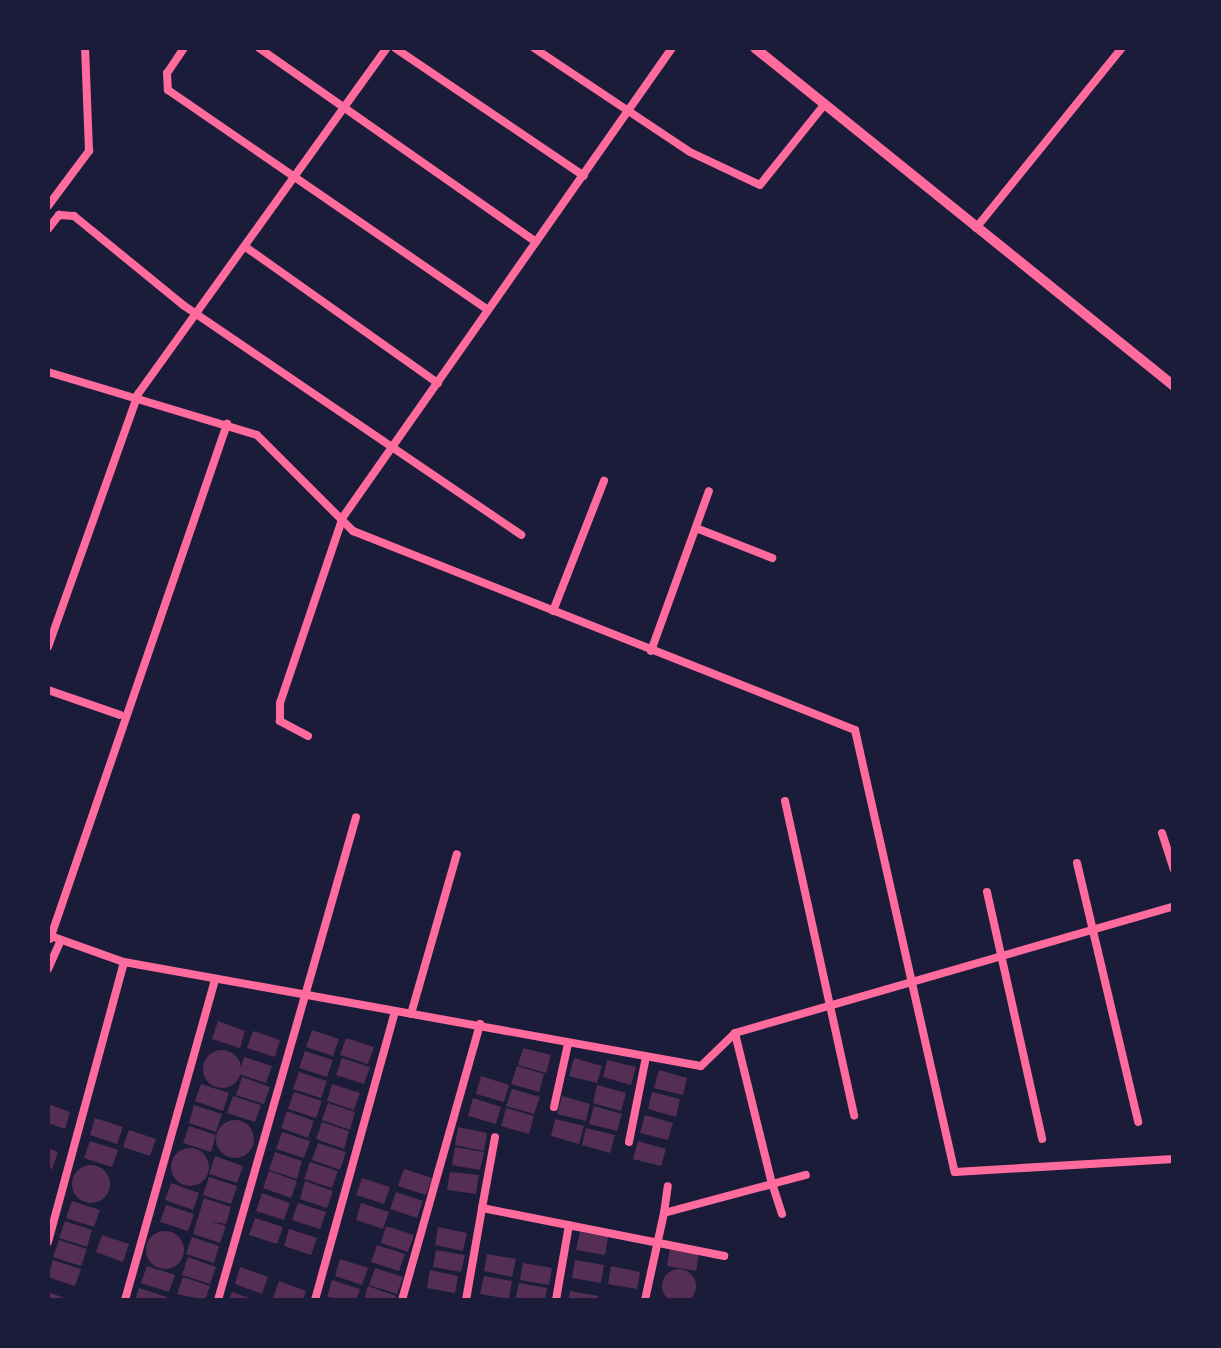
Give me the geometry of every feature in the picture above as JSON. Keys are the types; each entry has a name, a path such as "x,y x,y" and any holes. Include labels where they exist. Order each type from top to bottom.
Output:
{"main road":[{"path":"756,48 1174,386"}],"street":[{"path":"48,206 88,150 85,48"},
{"path":"184,48 167,73 168,90 488,310"},
{"path":"259,48 536,242"},
{"path":"48,648 138,394 200,316 387,48"},
{"path":"395,48 584,176"},
{"path":"534,48 626,114 760,185 826,104"},
{"path":"308,736 280,721 280,703 343,517 672,48"},
{"path":"976,228 1122,48"},
{"path":"48,229 59,215 74,216 200,316 522,535"},
{"path":"247,248 438,383"},
{"path":"48,372 138,394 257,435 343,517 353,532 854,730 909,983 961,1177 1174,1160"},
{"path":"48,969 52,939 120,715 227,424"},
{"path":"553,611 604,481"},
{"path":"651,650 710,492"},
{"path":"696,528 772,558"},
{"path":"48,690 120,715"},
{"path":"786,801 825,1007 854,1116"},
{"path":"218,1300 302,995 356,817"},
{"path":"1162,833 1174,871"},
{"path":"410,1014 458,854"},
{"path":"1077,862 1138,1122"},
{"path":"988,892 1042,1138"},
{"path":"52,939 124,962 480,1024 645,1062 700,1066 735,1033 1003,952 1174,906"},
{"path":"48,1242 124,962"},
{"path":"125,1300 214,979"},
{"path":"315,1300 395,1012"},
{"path":"402,1300 480,1024"},
{"path":"735,1033 782,1214"},
{"path":"554,1107 568,1044"},
{"path":"630,1142 645,1062"},
{"path":"466,1300 494,1136"},
{"path":"664,1213 806,1175"},
{"path":"645,1300 668,1186"},
{"path":"482,1208 724,1256"},
{"path":"556,1300 569,1225"}],"building":[{"path":"218,1021 245,1031 240,1048 212,1039"},
{"path":"312,1030 339,1039 333,1056 306,1047"},
{"path":"253,1031 280,1040 275,1057 247,1048"},
{"path":"346,1038 374,1047 368,1064 340,1055"},
{"path":"523,1048 551,1055 546,1073 518,1065"},
{"path":"222,1050 235,1056 241,1069 235,1082 222,1088 209,1082 203,1069 209,1056"},
{"path":"305,1051 333,1060 327,1077 299,1068"},
{"path":"244,1057 272,1066 266,1083 239,1074"},
{"path":"342,1058 370,1067 364,1084 336,1075"},
{"path":"574,1058 602,1066 597,1083 569,1076"},
{"path":"607,1060 636,1067 631,1085 603,1077"},
{"path":"517,1066 544,1074 539,1092 511,1084"},
{"path":"659,1070 687,1078 683,1095 654,1088"},
{"path":"299,1072 327,1081 321,1098 293,1089"},
{"path":"481,1076 509,1085 504,1102 476,1094"},
{"path":"242,1077 270,1087 264,1104 236,1095"},
{"path":"201,1084 229,1093 223,1111 195,1101"},
{"path":"332,1084 360,1093 354,1110 327,1101"},
{"path":"597,1085 626,1093 621,1111 593,1103"},
{"path":"512,1089 540,1097 534,1114 506,1106"},
{"path":"294,1092 322,1101 316,1118 288,1109"},
{"path":"652,1092 680,1099 676,1117 648,1109"},
{"path":"233,1096 261,1105 255,1122 227,1113"},
{"path":"562,1096 590,1104 586,1121 557,1114"},
{"path":"473,1098 501,1107 496,1124 468,1116"},
{"path":"328,1103 355,1112 350,1130 322,1120"},
{"path":"48,1104 70,1112 65,1129 48,1123"},
{"path":"194,1105 222,1114 216,1132 189,1123"},
{"path":"594,1106 622,1114 617,1131 589,1124"},
{"path":"506,1108 534,1116 529,1134 501,1126"},
{"path":"287,1111 314,1121 308,1138 281,1128"},
{"path":"645,1115 673,1123 668,1140 640,1133"},
{"path":"95,1118 123,1127 117,1144 90,1135"},
{"path":"555,1119 584,1126 579,1144 551,1136"},
{"path":"235,1120 248,1126 254,1139 248,1152 235,1158 222,1152 216,1139 222,1126"},
{"path":"322,1122 349,1131 344,1149 316,1139"},
{"path":"189,1126 216,1135 211,1152 183,1143"},
{"path":"458,1127 487,1133 484,1151 455,1145"},
{"path":"586,1128 615,1135 610,1153 582,1145"},
{"path":"129,1130 156,1139 150,1156 123,1147"},
{"path":"282,1132 310,1141 304,1158 276,1149"},
{"path":"90,1141 118,1150 112,1167 84,1158"},
{"path":"638,1141 666,1149 661,1166 633,1159"},
{"path":"318,1143 346,1152 340,1170 312,1160"},
{"path":"455,1147 484,1152 480,1170 452,1165"},
{"path":"48,1148 58,1152 52,1169 48,1168"},
{"path":"190,1148 203,1154 209,1167 203,1180 190,1186 177,1180 171,1167 177,1154"},
{"path":"275,1152 302,1161 297,1179 269,1170"},
{"path":"215,1156 243,1166 237,1183 209,1174"},
{"path":"310,1162 338,1171 332,1188 304,1179"},
{"path":"91,1165 104,1171 110,1184 104,1197 91,1203 78,1197 72,1184 78,1171"},
{"path":"404,1169 432,1178 426,1195 398,1186"},
{"path":"269,1171 297,1181 291,1198 263,1188"},
{"path":"450,1172 479,1175 476,1194 447,1190"},
{"path":"209,1177 237,1186 231,1204 203,1195"},
{"path":"362,1178 390,1187 384,1204 356,1195"},
{"path":"305,1181 333,1191 327,1208 300,1199"},
{"path":"171,1183 199,1193 193,1210 165,1200"},
{"path":"396,1192 423,1201 417,1218 390,1209"},
{"path":"262,1193 290,1203 284,1220 256,1211"},
{"path":"204,1198 231,1207 226,1224 210,1221 226,1226 220,1243 193,1234"},
{"path":"72,1201 100,1210 94,1227 66,1218"},
{"path":"298,1203 326,1212 320,1229 292,1220"},
{"path":"361,1203 389,1212 383,1229 356,1220"},
{"path":"166,1205 194,1214 188,1231 160,1222"},
{"path":"255,1218 283,1227 277,1244 249,1235"},
{"path":"65,1221 92,1230 87,1247 59,1238"},
{"path":"386,1226 414,1235 408,1252 381,1243"},
{"path":"438,1227 467,1233 463,1251 435,1245"},
{"path":"289,1229 317,1238 311,1255 284,1246"},
{"path":"165,1231 178,1237 184,1250 178,1263 165,1269 152,1263 146,1250 152,1237"},
{"path":"580,1232 608,1237 605,1255 576,1250"},
{"path":"102,1235 129,1244 123,1262 96,1252"},
{"path":"192,1237 219,1246 214,1263 186,1254"},
{"path":"59,1240 87,1249 81,1266 53,1257"},
{"path":"377,1245 405,1254 399,1271 371,1262"},
{"path":"670,1248 699,1253 696,1271 667,1266"},
{"path":"436,1250 465,1255 461,1272 433,1267"},
{"path":"487,1254 516,1259 512,1277 484,1271"},
{"path":"188,1257 216,1267 210,1284 182,1275"},
{"path":"340,1259 368,1268 362,1285 335,1276"},
{"path":"53,1260 81,1269 75,1286 48,1277"},
{"path":"575,1260 604,1265 601,1283 572,1278"},
{"path":"523,1263 552,1268 549,1285 520,1280"},
{"path":"147,1266 175,1275 169,1292 141,1283"},
{"path":"611,1266 640,1272 637,1289 608,1284"},
{"path":"240,1267 268,1277 262,1294 235,1284"},
{"path":"375,1268 403,1277 397,1294 369,1285"},
{"path":"679,1269 691,1274 696,1286 691,1298 679,1303 667,1298 662,1286 667,1274"},
{"path":"430,1270 458,1276 455,1293 427,1288"},
{"path":"484,1276 512,1281 509,1299 480,1294"},
{"path":"183,1277 210,1286 205,1300 177,1294"},
{"path":"332,1280 360,1289 356,1300 327,1297"},
{"path":"279,1281 306,1291 303,1300 273,1298"},
{"path":"519,1283 547,1288 545,1300 515,1300"},
{"path":"368,1286 396,1296 394,1300 364,1300"},
{"path":"139,1288 167,1297 135,1300"},
{"path":"570,1291 598,1296 598,1300 568,1300"},
{"path":"48,1292 70,1300 48,1300"},
{"path":"232,1292 255,1300 229,1300"}]}
